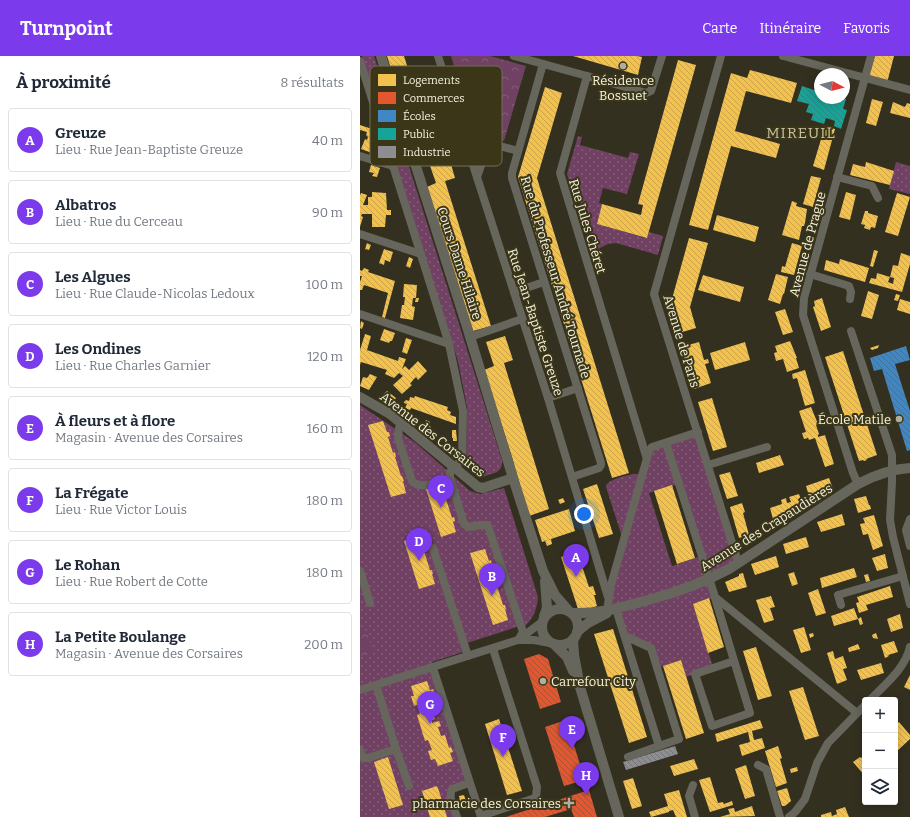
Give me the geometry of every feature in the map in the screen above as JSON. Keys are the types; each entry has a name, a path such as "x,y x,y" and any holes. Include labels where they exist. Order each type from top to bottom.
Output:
{"street":[{"name":"Cours Dame Hilaire","path":"381,56 384,66"},
{"name":"Rue Jean-Baptiste Greuze","path":"438,56 441,66"},
{"path":"514,56 646,93 651,91 662,56"},
{"name":"Avenue de Paris","path":"721,56 654,294 738,562"},
{"path":"784,56 801,58 910,90"},
{"name":"Avenue de Prague","path":"858,484 853,473 803,315 804,298 810,274 871,56"},
{"path":"360,61 370,96"},
{"name":"Rue du Professeur André Tournade","path":"543,64 512,173 512,178 602,465 599,468 572,476"},
{"name":"Rue Jules Chéret","path":"587,76 560,173 646,459"},
{"path":"502,147 518,152"},
{"path":"360,156 370,159"},
{"path":"392,166 449,344 463,411 462,458 450,472 450,478 464,524 469,527 487,525 522,632 518,640"},
{"name":"Cours Dame Hilaire","path":"415,166 513,478"},
{"name":"Rue Jean-Baptiste Greuze","path":"474,166 548,398 608,597"},
{"path":"477,177 481,166"},
{"path":"837,176 872,186 878,198"},
{"path":"360,234 421,254"},
{"path":"810,274 849,286 852,292 850,299"},
{"path":"514,292 544,282"},
{"path":"360,314 449,344"},
{"path":"470,337 522,319"},
{"path":"851,331 892,455 889,512 893,537 910,604"},
{"path":"548,398 578,388"},
{"name":"Avenue des Corsaires","path":"360,397 379,407 402,424 478,487 483,488 513,478"},
{"path":"402,424 399,428 398,438 414,484 423,486 450,478"},
{"path":"659,746 624,636 613,610 608,604 608,597 649,451 652,448 698,432"},
{"path":"666,443 715,597 750,713 712,726 695,674 734,661"},
{"path":"708,465 768,447"},
{"name":"Avenue des Crapaudières","path":"570,611 585,614 613,610 680,591 709,580 729,569 870,477 892,470 910,468"},
{"path":"513,478 543,571 555,595 578,622 575,636 574,655 580,687 619,817"},
{"path":"893,537 900,535 909,521"},
{"path":"909,521 907,536 910,546"},
{"path":"433,548 468,656"},
{"path":"543,571 547,608 541,627 544,636 567,657 580,687"},
{"path":"360,572 370,603"},
{"path":"841,605 838,595 903,576"},
{"path":"715,597 857,713"},
{"path":"518,640 552,610 563,608 570,611"},
{"name":"Avenue des Crapaudières","path":"575,636 588,624 613,610"},
{"path":"360,690 518,640 534,640 553,644 566,644 575,636"},
{"path":"624,636 650,648 679,739 628,756"},
{"path":"873,697 900,668 909,652 910,647"},
{"path":"433,668 481,816 536,797 538,787 493,648"},
{"path":"376,685 408,786"},
{"path":"794,815 805,799 817,763 828,743 862,708"},
{"path":"360,750 363,758 368,758 396,749"},
{"path":"758,765 766,769 780,817"},
{"path":"457,817 451,798 452,789 470,783"},
{"path":"693,785 689,796 695,817"}],"green space":[{"path":"362,56 374,56 377,66 370,66 370,81"},
{"path":"451,56 490,56 526,66 504,141 502,140 502,66 454,66"},
{"path":"578,136 582,137 580,145 628,158 630,152 639,154 627,194 603,188 599,203 602,204 597,224 646,238 649,232 663,236 658,255 616,243 608,244 596,250 576,189 572,189 567,174"},
{"path":"896,162 910,166 910,194 889,189"},
{"path":"397,166 409,166 502,460 502,465 499,470 493,474 482,477 466,466 467,407 458,361"},
{"path":"360,405 416,443 470,491 480,494 504,488 538,597 537,605 531,620 525,626 520,626 464,644 466,651 432,662 469,783 452,789 457,817 360,817"},
{"path":"698,432 738,562 709,580 715,597 693,604 713,667 686,677 681,660 657,668 650,648 625,636 616,610 610,611 623,540 606,487 610,482 623,476 642,474 649,451","holes":["679,484 701,556 672,566 649,493"]},
{"path":"366,630 373,651 361,656 360,632"}],"building: Logements":[{"path":"387,56 404,56 407,66 390,66"},
{"name":"Résidence Bossuet","path":"573,56 637,56 642,57 638,75"},
{"path":"875,56 894,56 887,83 868,78"},
{"path":"678,60 696,65 647,238 597,224 602,204 641,215 643,205 638,204"},
{"path":"750,70 797,83 791,103 746,91 735,131 780,144 776,158 731,146 708,230 689,225 731,73 747,78"},
{"path":"545,87 562,93 537,178 629,473 612,478 518,177"},
{"path":"872,99 883,102 876,126 866,123"},
{"path":"893,102 905,107 907,103 910,104 910,118 890,113"},
{"path":"360,125 370,128 370,152 361,149 365,139 367,140 368,137 366,135 367,132 360,130"},
{"path":"825,126 835,129 824,170 813,166"},
{"path":"866,162 894,171 890,185 850,175 853,164 865,167"},
{"path":"371,166 380,168 377,177 372,176 374,173 369,172"},
{"path":"430,166 452,166 455,178 445,181 491,326 473,331 427,187 436,183"},
{"path":"811,176 821,178 813,207 803,204"},
{"path":"372,192 386,193 387,210 391,210 391,215 386,215 385,227 372,227 372,214 362,214 361,216 363,217 360,227 360,195 361,193 367,195 363,205 368,205 368,197 372,197"},
{"path":"846,192 856,195 850,220 839,217"},
{"path":"897,193 910,197 898,236 885,232"},
{"path":"792,201 797,203 796,206 807,209 805,223 804,226 802,226 799,240 782,235"},
{"path":"865,211 878,216 875,228 871,227 870,230 864,228 865,225 861,224"},
{"path":"717,215 759,227 755,242 713,230"},
{"path":"689,238 708,243 690,307 696,328 679,333 670,306"},
{"path":"367,243 371,245 369,250 365,249"},
{"path":"792,243 802,246 794,275 781,272 782,266 785,267"},
{"path":"384,249 393,252 390,262 385,260 384,265 379,263"},
{"path":"874,250 878,251 873,267 870,266"},
{"path":"901,253 910,256 910,264 902,292 869,283 871,278 876,279 877,273 890,277 893,265 898,266","holes":["890,277 894,278 893,284 888,282"]},
{"path":"409,257 413,259 410,268 406,266"},
{"path":"840,259 869,268 865,282 824,270 826,260 839,264"},
{"path":"364,268 369,270 368,272 395,281 385,318 382,317 388,293 364,285 362,290 360,290 362,276 360,276 360,270 362,271"},
{"path":"776,274 788,277 780,304 768,300"},
{"path":"703,275 744,287 740,302 698,290"},
{"path":"404,284 417,285 416,298 413,298 412,306 415,307 413,320 400,318 405,297 403,297"},
{"path":"868,291 879,295 872,319 861,316"},
{"path":"896,294 900,295 898,301 894,300"},
{"path":"416,298 419,298 418,302 415,302"},
{"path":"822,298 831,327 821,331 813,307 815,306 814,301"},
{"path":"900,299 910,302 910,314 897,310"},
{"path":"785,309 793,332 783,335 775,312"},
{"path":"361,321 364,323 362,329 360,328"},
{"path":"384,329 395,333 392,341 389,343 380,340"},
{"path":"365,334 371,336 367,350 398,361 399,357 406,359 402,369 405,366 409,370 418,361 427,371 418,380 416,377 410,384 412,385 402,394 393,385 403,376 399,373 394,378 385,374 387,370 361,362 360,365 360,350"},
{"path":"505,336 513,360 504,363 549,509 529,516 484,370 494,366 486,342"},
{"path":"406,338 412,340 407,354 402,352"},
{"path":"790,341 797,358 799,368 787,372 783,359 776,361 774,353 777,352 775,346"},
{"path":"699,342 704,360 708,359 709,363 705,364 711,383 694,389 681,347"},
{"path":"745,342 750,360 715,370 710,353"},
{"path":"879,345 878,348 872,350 870,348"},
{"path":"843,351 877,455 864,461 859,461 825,357"},
{"path":"805,370 815,403 805,406 797,378 793,379 792,374"},
{"path":"370,374 377,377 369,390 360,386 363,377 367,378"},
{"path":"387,391 396,398 391,404 382,396"},
{"path":"415,396 448,407 447,410 451,412 450,415 456,417 456,424 411,408 410,410 405,408 407,404 404,402 406,400 409,401 410,397 414,398"},
{"path":"712,398 727,447 713,451 698,402"},
{"path":"811,407 818,424 816,425 819,434 818,437 825,435 834,464 825,467 815,438 809,440 808,438 804,439 802,433 806,432 799,411"},
{"path":"426,420 430,422 429,426 431,427 430,430 428,429 427,431 423,428"},
{"path":"383,421 387,432 389,432 390,436 388,437 393,453 395,452 395,457 404,481 406,493 391,497 368,425"},
{"path":"452,430 456,430 457,441 453,441"},
{"path":"780,455 784,465 759,473 756,463"},
{"path":"730,472 738,496 727,499 719,475"},
{"path":"829,478 833,489 809,496 806,486"},
{"path":"441,484 445,495 447,494 448,498 446,499 452,518 454,517 455,521 453,522 456,532 441,537 426,489"},
{"path":"597,484 613,534 599,538 583,489"},
{"path":"672,485 695,558 677,564 654,491"},
{"path":"799,494 804,508 773,519 770,508 782,504 781,500 786,498 787,503 791,502 789,497"},
{"path":"866,496 871,509 858,513 854,499"},
{"path":"563,498 565,502 560,504 558,500"},
{"path":"742,503 749,535 739,538 730,507"},
{"path":"569,509 575,531 542,542 535,520"},
{"path":"842,514 845,525 821,532 817,522"},
{"path":"874,515 883,546 873,550 868,534 863,535 860,524 865,523 863,518"},
{"path":"420,536 423,547 425,546 426,550 424,551 430,570 432,570 435,584 419,589 404,541"},
{"path":"806,537 809,547 786,554 783,544"},
{"path":"551,539 552,544 547,546 545,541"},
{"path":"485,549 489,561 491,560 492,565 490,565 499,585 497,586 503,605 505,605 508,620 493,625 470,553"},
{"path":"580,551 583,562 581,563 589,587 593,586 597,606 579,612 561,557"},
{"path":"885,554 888,568 877,571 872,558"},
{"path":"776,556 779,567 755,575 751,564"},
{"path":"854,568 857,577 822,588 820,578"},
{"path":"794,572 798,584 792,586 788,574"},
{"path":"743,573 747,587 729,592 725,582"},
{"path":"868,574 870,581 866,582 864,575"},
{"path":"890,586 893,597 866,605 868,610 859,613 856,603 859,602 857,597"},
{"path":"818,589 826,613 816,616 808,593"},
{"path":"771,596 775,607 770,608 774,620 764,623 756,600"},
{"path":"709,598 724,647 708,653 693,604"},
{"path":"854,608 858,619 834,626 831,616"},
{"path":"900,614 903,628 891,632 887,619"},
{"path":"861,617 863,624 860,625 858,619"},
{"path":"804,627 811,650 801,653 793,630"},
{"path":"613,629 647,737 629,743 594,634"},
{"path":"813,633 814,636 810,638 809,634"},
{"path":"876,633 878,639 873,638 872,635"},
{"path":"894,641 898,652 888,655 889,656 885,658 881,645"},
{"path":"858,644 860,649 849,652 848,648"},
{"path":"756,647 772,696 758,700 743,651"},
{"path":"833,651 835,659 843,656 847,668 843,669 847,680 837,684 827,653"},
{"path":"681,660 704,733 686,739 663,666"},
{"path":"881,663 884,673 861,680 857,670"},
{"path":"910,675 910,690 904,687"},
{"path":"427,681 430,690 433,689 435,695 432,696 436,709 432,710 435,719 432,720 432,723 439,721 441,726 438,727 441,736 445,735 449,748 451,747 453,752 450,753 453,761 438,766 435,759 431,760 428,751 432,750 428,740 425,741 417,715 420,714 417,705 414,706 411,696 414,696 411,686"},
{"path":"803,687 819,736 805,740 789,691"},
{"path":"499,719 522,791 507,795 485,724"},
{"path":"760,720 763,728 752,731 754,740 762,738 765,748 742,756 739,745 750,742 748,732 717,742 715,734"},
{"path":"899,722 910,735 910,739 898,750 898,733"},
{"path":"778,746 787,783 776,787 765,751"},
{"path":"388,757 403,805 389,809 374,762"},
{"path":"860,757 862,757 862,772 853,762"},
{"path":"694,759 698,769 674,776 670,766"},
{"path":"746,765 755,796 745,799 735,769"},
{"path":"797,767 798,771 791,773 790,769"},
{"path":"710,777 718,803 723,802 724,804 732,801 733,805 710,812 699,780"},
{"path":"633,778 642,806 632,809 623,781"},
{"path":"437,786 447,817 430,817 422,791"},
{"path":"787,788 791,801 785,806 782,806 777,791"},
{"path":"679,790 687,817 676,817 673,810 651,817 649,812 668,806 664,794"},
{"path":"464,795 466,801 460,802 459,796"},
{"path":"752,806 755,816 720,817 730,814 728,809 734,808 735,812"},
{"path":"845,807 849,817 821,817 821,815 831,812 832,816 837,814 836,810"}],"building: Commerces":[{"name":"Carrefour City","path":"539,654 548,659 561,702 540,709 524,659"},
{"path":"566,720 585,780 564,786 545,727"},
{"path":"589,790 597,817 574,817 571,809 545,817 506,817"}],"building: Écoles":[{"path":"906,346 910,360 895,364 910,411 910,450 907,451 882,369 874,371 870,358"}],"building: Public":[{"path":"802,86 814,90 814,104 844,104 843,109 847,110 841,129 834,126 835,121 826,118 824,124 811,120 813,114 806,112 809,104 797,101"}],"building: Industrie":[{"path":"675,746 678,754 626,770 623,762"}],"place":[{"name":"Résidence Bossuet","path":"623,66"},
{"name":"École Matile","path":"899,419"},
{"name":"Les Algues","path":"441,508"},
{"name":"Les Ondines","path":"419,561"},
{"name":"Greuze","path":"576,577"},
{"name":"Albatros","path":"492,596"},
{"name":"Carrefour City","path":"543,681"},
{"name":"Le Rohan","path":"430,724"},
{"name":"À fleurs et à flore","path":"572,749"},
{"name":"La Frégate","path":"503,757"},
{"name":"La Petite Boulange","path":"586,795"},
{"name":"pharmacie des Corsaires","path":"569,803"}],"district":[{"name":"MIREUIL","path":"801,133"}]}
